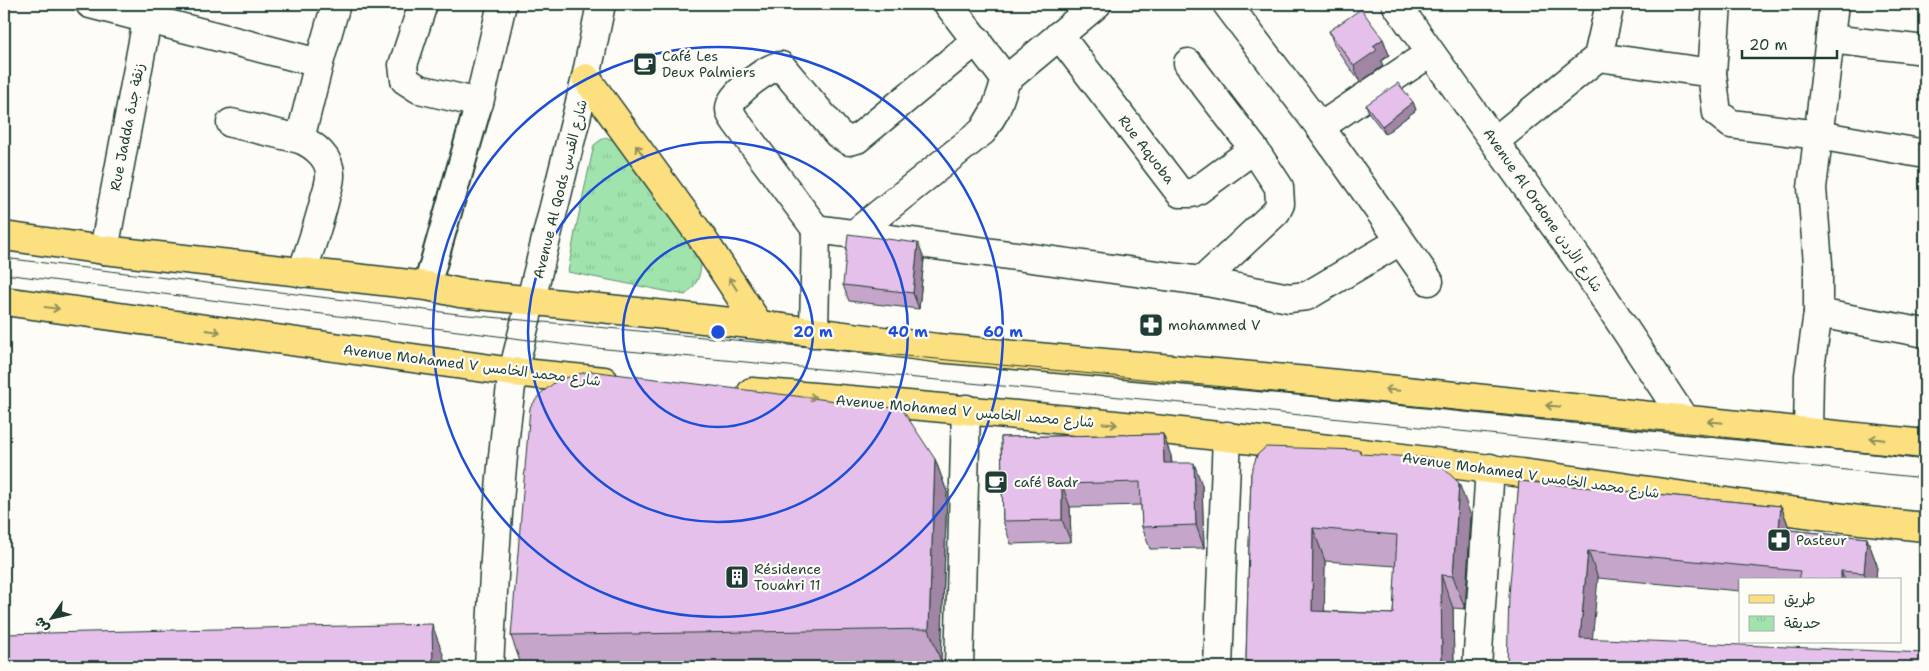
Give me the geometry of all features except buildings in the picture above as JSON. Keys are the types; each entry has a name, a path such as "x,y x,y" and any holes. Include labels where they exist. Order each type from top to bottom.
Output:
{"main road":[{"path":"586,78 698,232 759,325"},
{"path":"4,236 104,250 427,286 460,293 532,302 759,325 937,348 1298,380 1925,444"},
{"name":"Avenue Mohamed V شارع محمد الخامس","path":"4,302 513,372 633,383"},
{"name":"Avenue Mohamed V شارع محمد الخامس","path":"731,391 966,409 1227,436 1490,468 1925,527"}],"street":[{"path":"90,4 149,10 319,63"},
{"path":"300,139 336,4"},
{"path":"427,286 479,103 502,4"},
{"name":"Avenue Al Qods شارع القدس","path":"489,667 497,526 505,429 513,372 532,302 586,78 601,4"},
{"path":"948,4 1006,80"},
{"path":"853,234 983,131 996,109 1006,80 1097,4"},
{"path":"1227,4 1320,127 1429,281"},
{"name":"Avenue Al Ordone شارع الأردن","path":"1396,4 1586,270 1684,419"},
{"path":"1495,141 1598,57 1610,4"},
{"path":"1717,4 1712,73 1714,104 1717,114 1723,120 1731,124 1818,135 1925,154"},
{"path":"1808,432 1809,374 1818,312 1818,264 1812,188 1834,4"},
{"path":"417,5 403,65 405,80 418,89 479,103"},
{"name":"Rue Jadda زنقة جدة","path":"104,250 149,10"},
{"name":"Rue Aquoba","path":"1058,35 1180,193 1192,193 1198,190 1254,149"},
{"path":"1830,39 1925,50"},
{"path":"814,333 816,230 736,122 731,114 730,106 733,99 770,68 781,66 838,134 849,141 857,139 977,40"},
{"path":"1320,127 1430,53"},
{"path":"1598,57 1712,73"},
{"path":"1188,63 1254,149 1279,187 1280,204 1276,212 1202,281"},
{"path":"230,122 300,139 313,145 322,154 328,165 330,176 320,217 302,273"},
{"path":"816,230 1202,281 1289,298 1300,298 1312,293 1400,241"},
{"path":"1818,312 1925,333"},
{"path":"958,667 966,409"},
{"path":"1218,667 1227,436"},
{"path":"1477,667 1490,468"}],"green space":[{"path":"605,137 616,141 700,257 700,273 693,287 685,295 568,272 594,145"}],"tram line":[{"path":"4,258 458,314 1022,367 1697,434 1925,460"},
{"path":"4,274 585,347 1152,400 1925,478"}],"place":[{"name":"Café Les Deux Palmiers","path":"645,64"},
{"name":"mohammed V","path":"1151,325"},
{"name":"café Badr","path":"996,482"},
{"name":"Pasteur","path":"1779,540"},
{"name":"Résidence Touahri 11","path":"737,577"}]}
